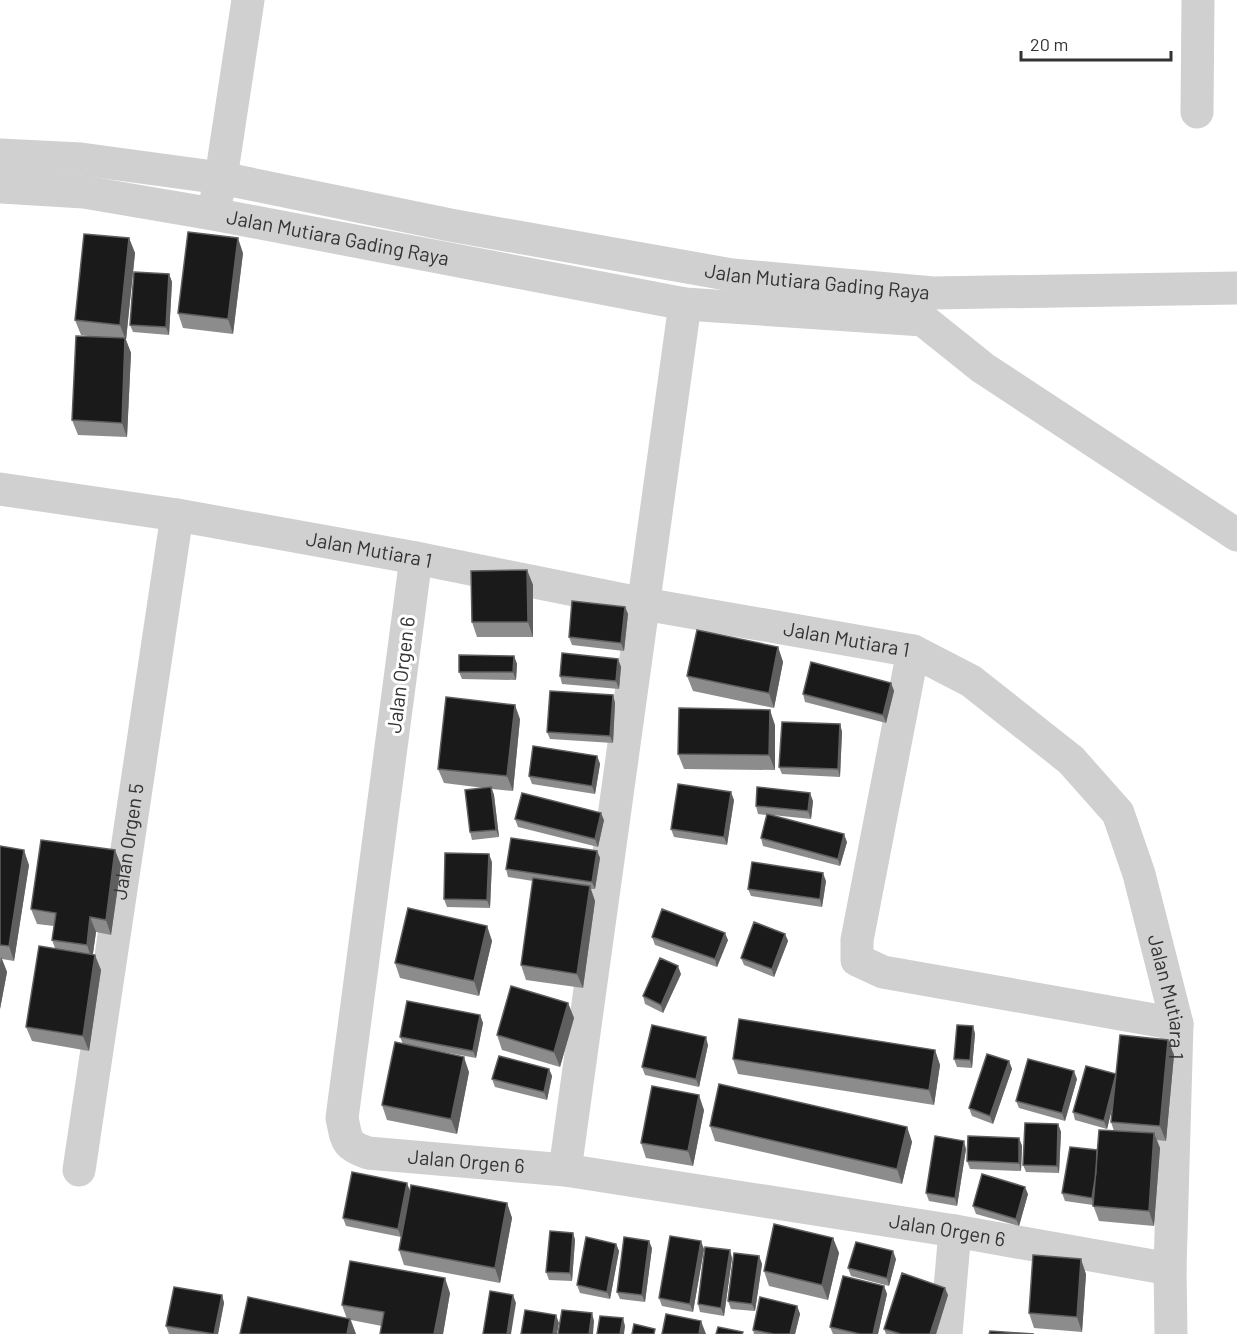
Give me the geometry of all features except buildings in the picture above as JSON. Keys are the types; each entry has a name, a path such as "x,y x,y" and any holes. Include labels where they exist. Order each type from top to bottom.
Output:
{"street":[{"path":"213,214 221,178 248,0"},
{"path":"1197,112 1198,0"},
{"name":"Jalan Mutiara Gading Raya","path":"0,155 81,159 221,178 450,225 928,307"},
{"name":"Jalan Mutiara Gading Raya","path":"0,187 84,192 213,214 685,304 928,307"},
{"path":"928,307 1237,288"},
{"path":"565,1170 685,304"},
{"path":"928,307 983,368 1237,535"},
{"name":"Jalan Mutiara 1","path":"0,489 177,515 416,558 644,604 913,651 971,681 1071,760 1118,813 1139,874 1177,1024 1170,1269 1171,1334"},
{"name":"Jalan Orgen 5","path":"79,1170 177,515"},
{"name":"Jalan Orgen 6","path":"416,558 342,1118 346,1139 353,1148 368,1153 565,1170 955,1231 1170,1269"},
{"path":"913,651 857,940 857,960 883,972 1177,1024"},
{"path":"946,1334 955,1231"}]}
